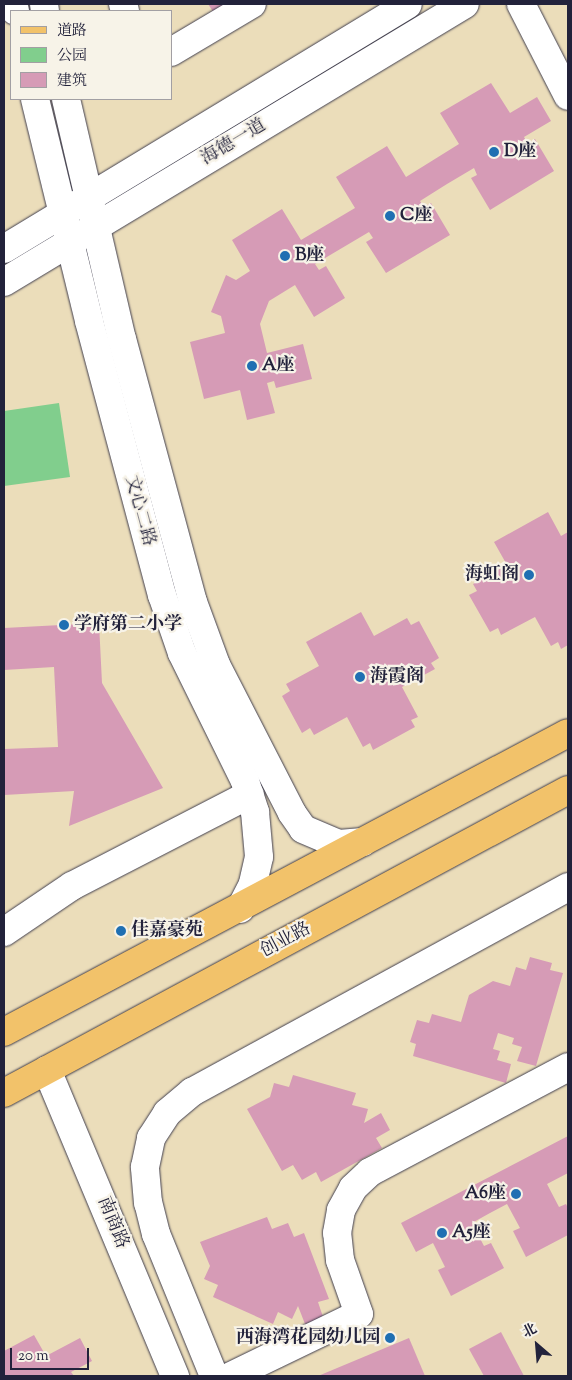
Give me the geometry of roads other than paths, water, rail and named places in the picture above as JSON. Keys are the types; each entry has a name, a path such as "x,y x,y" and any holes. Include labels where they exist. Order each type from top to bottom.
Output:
{"main road":[{"path":"4,1032 240,909 568,732"},
{"name":"创业路","path":"4,1093 568,790"}],"street":[{"path":"172,51 252,4"},
{"name":"海德一道","path":"4,249 408,4"},
{"name":"海德一道","path":"4,282 465,4"},
{"path":"521,4 568,96"},
{"name":"文心二路","path":"35,100 69,243 162,595 182,653 250,794 259,832 259,857 253,884 240,909"},
{"name":"文心二路","path":"66,100 96,227 193,602 216,665 241,719 303,830 340,844 364,842"},
{"path":"4,932 72,886 250,794"},
{"path":"214,1376 156,1234 148,1203 147,1157 151,1138 167,1113 192,1092 568,886"},
{"path":"232,1376 359,1314 340,1260 338,1234 341,1210 353,1188 370,1172 568,1067"},
{"name":"南商路","path":"47,1070 175,1376"}],"place":[{"name":"D座","path":"494,152"},
{"name":"C座","path":"390,216"},
{"name":"B座","path":"285,256"},
{"name":"A座","path":"252,366"},
{"name":"海虹阁","path":"529,575"},
{"name":"学府第二小学","path":"64,625"},
{"name":"海霞阁","path":"360,677"},
{"name":"佳嘉豪苑","path":"121,931"},
{"name":"A6座","path":"516,1194"},
{"name":"A5座","path":"442,1233"},
{"name":"西海湾花园幼儿园","path":"390,1338"}]}
